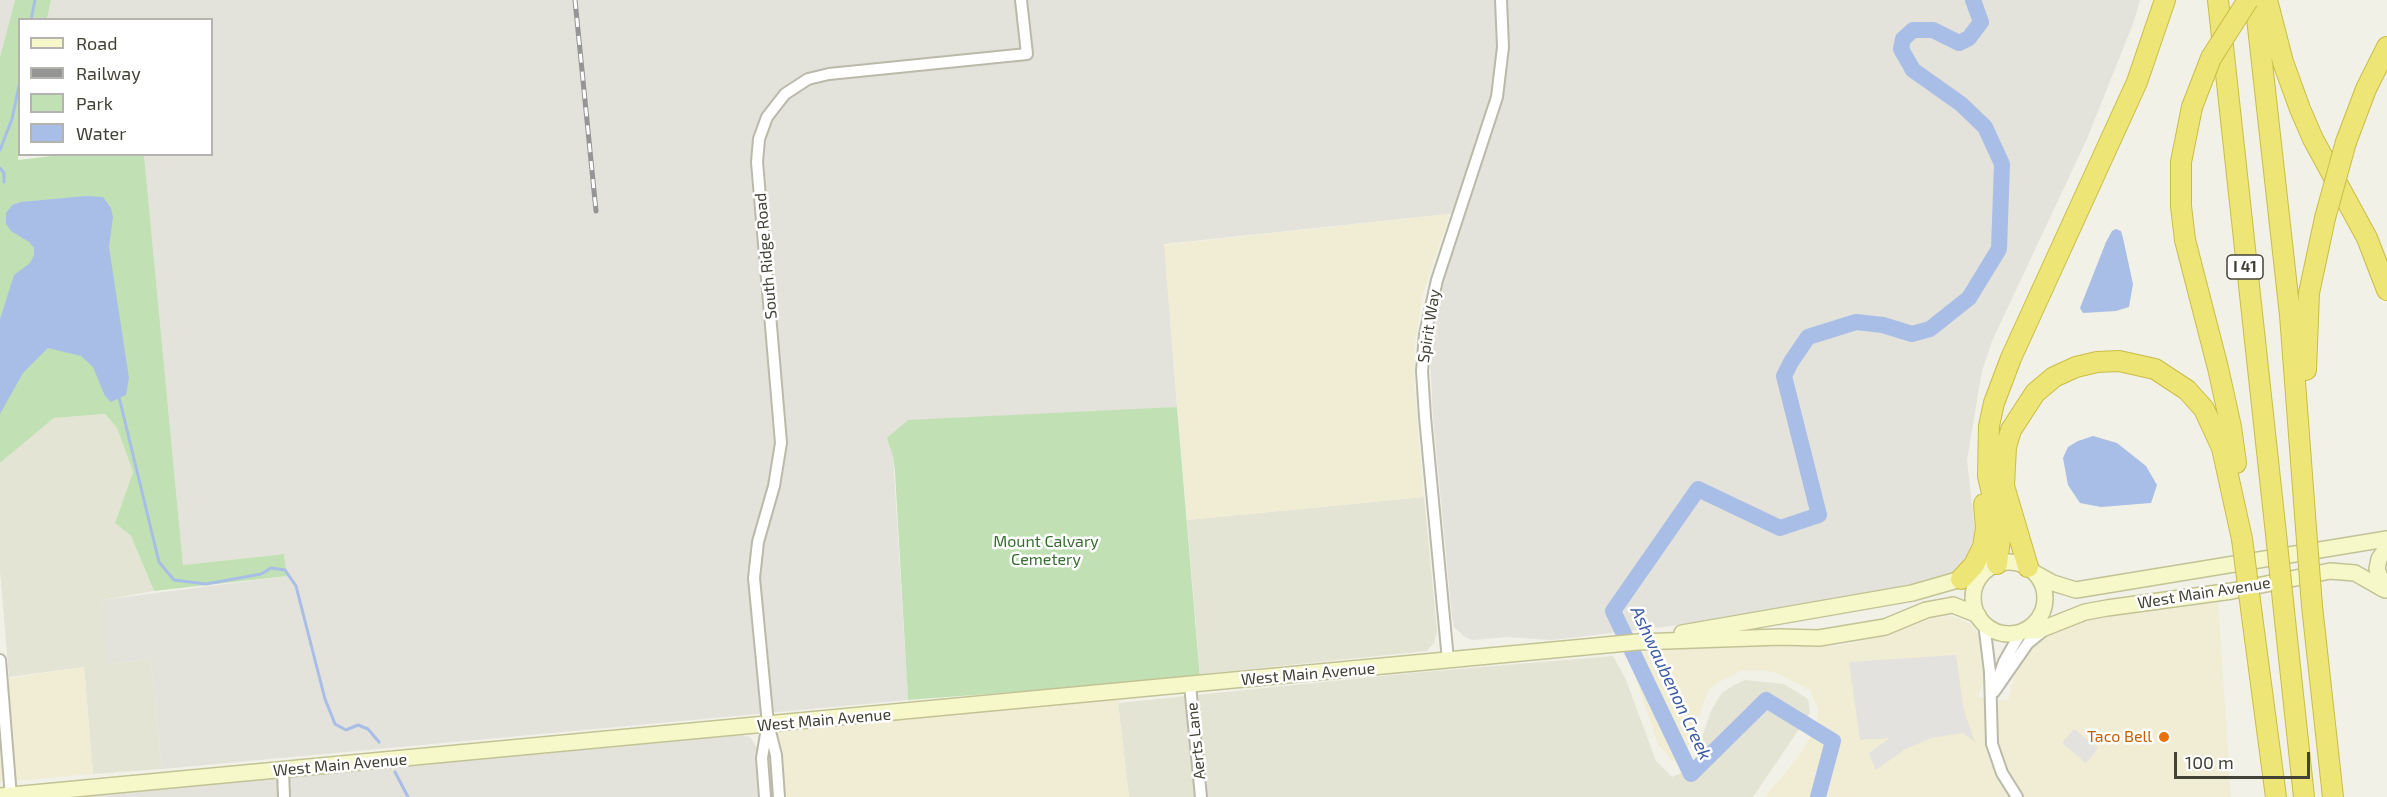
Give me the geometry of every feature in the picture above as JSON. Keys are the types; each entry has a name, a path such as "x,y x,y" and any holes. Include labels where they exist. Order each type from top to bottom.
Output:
{"highway":[{"path":"1961,579 1974,565 1986,539 1981,475 1988,448 1994,403 2002,379 2137,82 2165,0"},
{"name":"I 41","path":"2218,0 2304,797"},
{"path":"2248,0 2211,58 2192,107 2181,162 2183,228 2231,427 2242,539 2276,797"},
{"name":"I 41","path":"2255,0 2290,315 2312,606 2333,797"},
{"path":"2267,0 2280,52 2300,109 2313,139 2367,238 2387,290"},
{"path":"2306,528 2312,486 2306,373 2309,293 2325,218 2346,142 2366,89 2387,47"},
{"path":"2032,570 2004,486 2006,447 2011,430 2035,393 2054,377 2076,367 2097,362 2119,361 2155,369 2187,390 2204,409 2222,448 2242,539"},
{"path":"1988,448 1988,476 2001,531 1995,565"}],"main road":[{"name":"West Main Avenue","path":"2032,570 2053,583 2076,590 2387,539"},
{"path":"2385,591 2377,569 2379,559 2387,547"},
{"path":"2008,562 2032,570 2045,594 2040,616 2022,631 2001,633 1981,619 1974,593 1984,573 1995,565 2008,562"},
{"name":"West Main Avenue","path":"1638,642 1724,624 1857,604 1912,593 1961,579 1995,565"},
{"name":"West Main Avenue","path":"2022,631 2037,631 2085,612 2232,591 2330,571 2355,573 2385,591"},
{"name":"West Main Avenue","path":"5,796 1638,642 1780,637 1819,638 1849,635 1885,627 1926,610 1953,605 1981,619"}],"street":[{"name":"South Ridge Road","path":"779,797 776,755 768,724 754,578 758,542 774,486 781,443 757,162 759,139 767,117 785,94 808,80 829,74 1027,54 1021,0"},
{"name":"Spirit Way","path":"1448,660 1425,417 1424,353 1437,280 1497,96 1503,47 1501,0"},
{"path":"1981,619 1993,696 1993,750 2002,773 2018,797"},
{"path":"1993,696 2028,643 2049,626"},
{"path":"1993,696 2004,662 2022,631"},
{"path":"0,660 5,796"},
{"name":"Aerts Lane","path":"1190,685 1202,797"},
{"name":"South Ridge Road","path":"765,797 762,758 768,724"},
{"path":"283,770 284,797"}],"shaded area":[{"path":"0,0 15,0 0,57"},
{"path":"51,0 2140,0 2134,21 2086,141 1992,341 1982,371 1967,460 1975,533 1964,570 1955,574 1901,589 1705,622 1552,640 1506,637 1473,640 1465,637 1454,627 1452,617 1433,417 1430,358 1439,294 1466,212 1164,244 1177,407 896,430 893,456 908,700 162,769 151,659 107,664 102,600 287,576 284,554 183,565 144,156 213,156 213,18 47,18"},
{"path":"1450,214 1423,293 1415,343 1414,384 1424,497 1187,520 1164,245"},
{"path":"105,414 117,428 133,472 115,523 131,536 154,591 102,600 108,664 151,659 162,769 93,774 84,667 9,677 0,571 0,463 54,418"},
{"path":"1424,497 1437,631 1434,643 1427,651 1200,674 1187,520"},
{"path":"2218,600 2231,797 1765,797 1795,761 1817,727 1818,709 1810,690 1776,673 1764,670 1741,671 1721,681 1709,689 1686,752 1679,761 1672,761 1658,744 1637,682 1631,653 1724,644 1838,646 1877,637 1930,618 1953,616 1970,624 1980,636 1985,655 1986,676 1978,697 2008,701 2015,673 2024,653 2034,642 2054,631 2097,617"},
{"path":"1956,655 1964,711 1975,742 1963,733 1931,738 1904,750 1876,770 1869,753 1890,738 1860,740 1849,662"},
{"path":"1613,656 1626,680 1656,761 1672,777 1684,772 1695,758 1711,711 1722,693 1734,685 1745,680 1784,684 1808,699 1810,713 1753,797 1129,797 1118,703 1412,673"},
{"path":"84,667 93,774 0,782 0,680"},
{"path":"1127,691 1118,703 1129,797 779,797 768,724"},
{"path":"2074,729 2098,748 2086,763 2062,743"},
{"path":"742,735 750,737 758,749 762,797 77,797"}],"green space":[{"path":"15,0 51,0 47,18 18,18 18,160 52,156 144,156 183,565 284,554 287,576 154,591 131,536 115,523 133,472 117,428 105,414 54,418 0,463 0,57"},
{"name":"Mount Calvary Cemetery","path":"1177,407 1200,678 908,700 895,472 887,438 908,420"}],"water":[{"path":"85,196 103,197 111,208 113,217 109,247 129,378 126,395 111,402 105,396 93,367 81,356 48,348 23,373 0,414 0,319 14,275 30,263 34,255 34,248 29,242 11,231 6,224 6,213 12,205 21,202"},
{"path":"2116,229 2121,231 2133,284 2129,307 2116,311 2083,313 2080,308 2106,242 2112,231"},
{"path":"2093,436 2117,443 2146,466 2157,485 2151,503 2101,507 2080,503 2068,485 2063,458 2068,447"}],"waterway":[{"path":"31,18 35,0"},
{"name":"Ashwaubenon Creek","path":"1818,797 1833,741 1766,700 1691,774 1613,611 1698,489 1780,528 1819,515 1784,376 1791,362 1808,337 1856,322 1883,325 1912,334 1930,329 1969,298 1999,249 2002,164 1985,127 1961,104 1913,70 1901,49 1903,39 1913,30 1933,30 1959,43 1969,38 1981,22 1973,0"},
{"path":"0,150 12,119 18,90"},
{"path":"0,168 4,173 4,182"},
{"path":"119,397 159,562 174,580 206,584 261,574 271,568 285,570 296,586 325,699 335,724 346,730 358,725 368,729 379,742"},
{"path":"395,772 408,797"}],"railway":[{"path":"575,0 596,211"}],"place":[{"name":"Taco Bell","path":"2164,737"}]}
